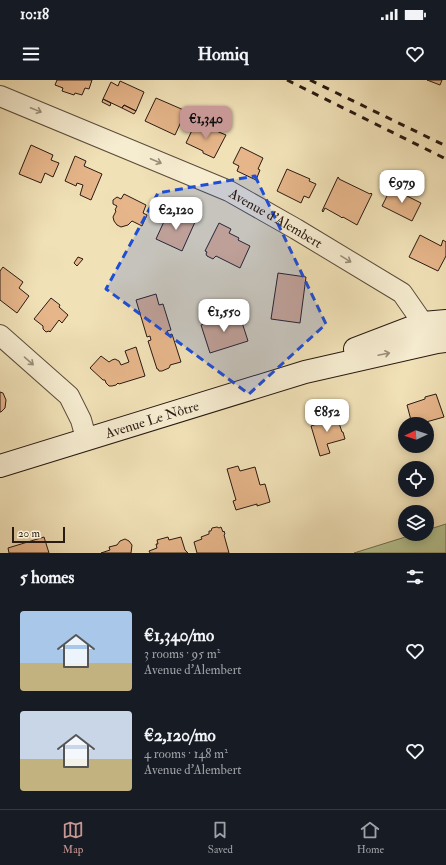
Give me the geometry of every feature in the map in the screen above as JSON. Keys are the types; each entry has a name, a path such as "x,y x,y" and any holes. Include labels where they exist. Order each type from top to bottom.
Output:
{"main road":[{"name":"Avenue Le Nôtre","path":"305,372 355,348 423,323 446,321"},
{"name":"Avenue Le Nôtre","path":"0,466 86,438 305,372 441,342"}],"street":[{"name":"Avenue d'Alembert","path":"0,96 229,191 296,229 402,293 423,323 441,342"},
{"path":"0,335 69,396 81,420 86,438"}],"highlighted area":[{"path":"255,176 326,324 249,394 106,289 158,193"}],"green space":[{"path":"446,524 446,553 354,553 398,539 398,541 434,541 434,528"}],"building":[{"path":"57,80 92,80 89,89 85,88 82,95 75,93 74,95 62,91 63,88 55,85"},
{"path":"427,80 442,80 440,85"},
{"path":"120,81 144,92 136,111 124,105 122,108 103,99 111,82 118,86"},
{"path":"156,98 186,111 175,135 145,121"},
{"path":"103,99 111,103 110,106 102,102"},
{"path":"124,105 136,111 134,114 122,108"},
{"path":"196,122 213,131 214,130 226,135 214,158 186,143"},
{"path":"31,145 53,155 51,160 59,163 53,177 45,173 41,183 19,174"},
{"path":"241,147 263,158 258,169 260,170 256,180 237,171 239,166 233,163"},
{"path":"75,156 86,161 84,166 102,174 91,200 80,195 83,185 77,183 76,186 65,181"},
{"path":"287,169 310,179 309,181 316,184 309,198 304,196 301,203 277,191"},
{"path":"338,177 339,179 372,194 357,225 325,208 323,212 322,211"},
{"path":"391,188 421,203 412,221 382,206"},
{"path":"124,194 146,205 143,213 147,215 142,226 132,221 128,225 121,227 114,221 113,217 117,206 113,204 113,200 117,197 121,199"},
{"path":"178,214 195,222 182,251 156,239 167,215 176,219"},
{"path":"219,223 231,229 229,233 239,238 238,240 250,246 240,268 216,256 213,259 206,254 207,252 205,251"},
{"path":"420,235 441,246 443,240 446,242 446,256 438,271 409,257"},
{"path":"78,257 83,259 77,266 74,263"},
{"path":"3,267 23,282 19,288 29,296 17,313 0,300 0,271"},
{"path":"278,273 306,277 300,323 271,319"},
{"path":"156,294 159,305 163,304 171,330 167,331 169,335 172,334 181,362 170,365 169,368 162,371 157,369 148,341 151,340 150,336 147,337 136,300"},
{"path":"51,298 60,305 59,307 68,315 62,323 59,320 50,332 46,332 43,329 43,326 34,319"},
{"path":"239,313 248,341 210,353 201,325"},
{"path":"136,347 145,376 109,386 105,380 103,380 90,368 101,356 109,362 115,359 119,361 121,365 129,362 125,351"},
{"path":"0,392 3,393 6,400 5,408 1,412 0,412"},
{"path":"436,394 444,417 434,420 434,417 410,417 407,405 425,399 425,397"},
{"path":"336,414 345,439 327,444 330,453 320,456 311,426 320,423 319,419"},
{"path":"238,466 240,471 255,467 260,485 265,484 270,502 236,510 233,501 236,500 227,469"},
{"path":"221,527 223,532 224,531 229,553 197,553 194,542 209,534 209,531 211,531 212,528"},
{"path":"44,537 49,553 9,553 8,548"},
{"path":"168,537 169,540 181,537 185,550 188,553 150,553 149,551 157,548 157,540"},
{"path":"125,539 132,545 131,553 101,553 110,550 109,547 117,545 120,541"}],"railway":[{"path":"287,80 446,159"},
{"path":"310,80 446,146"}]}
